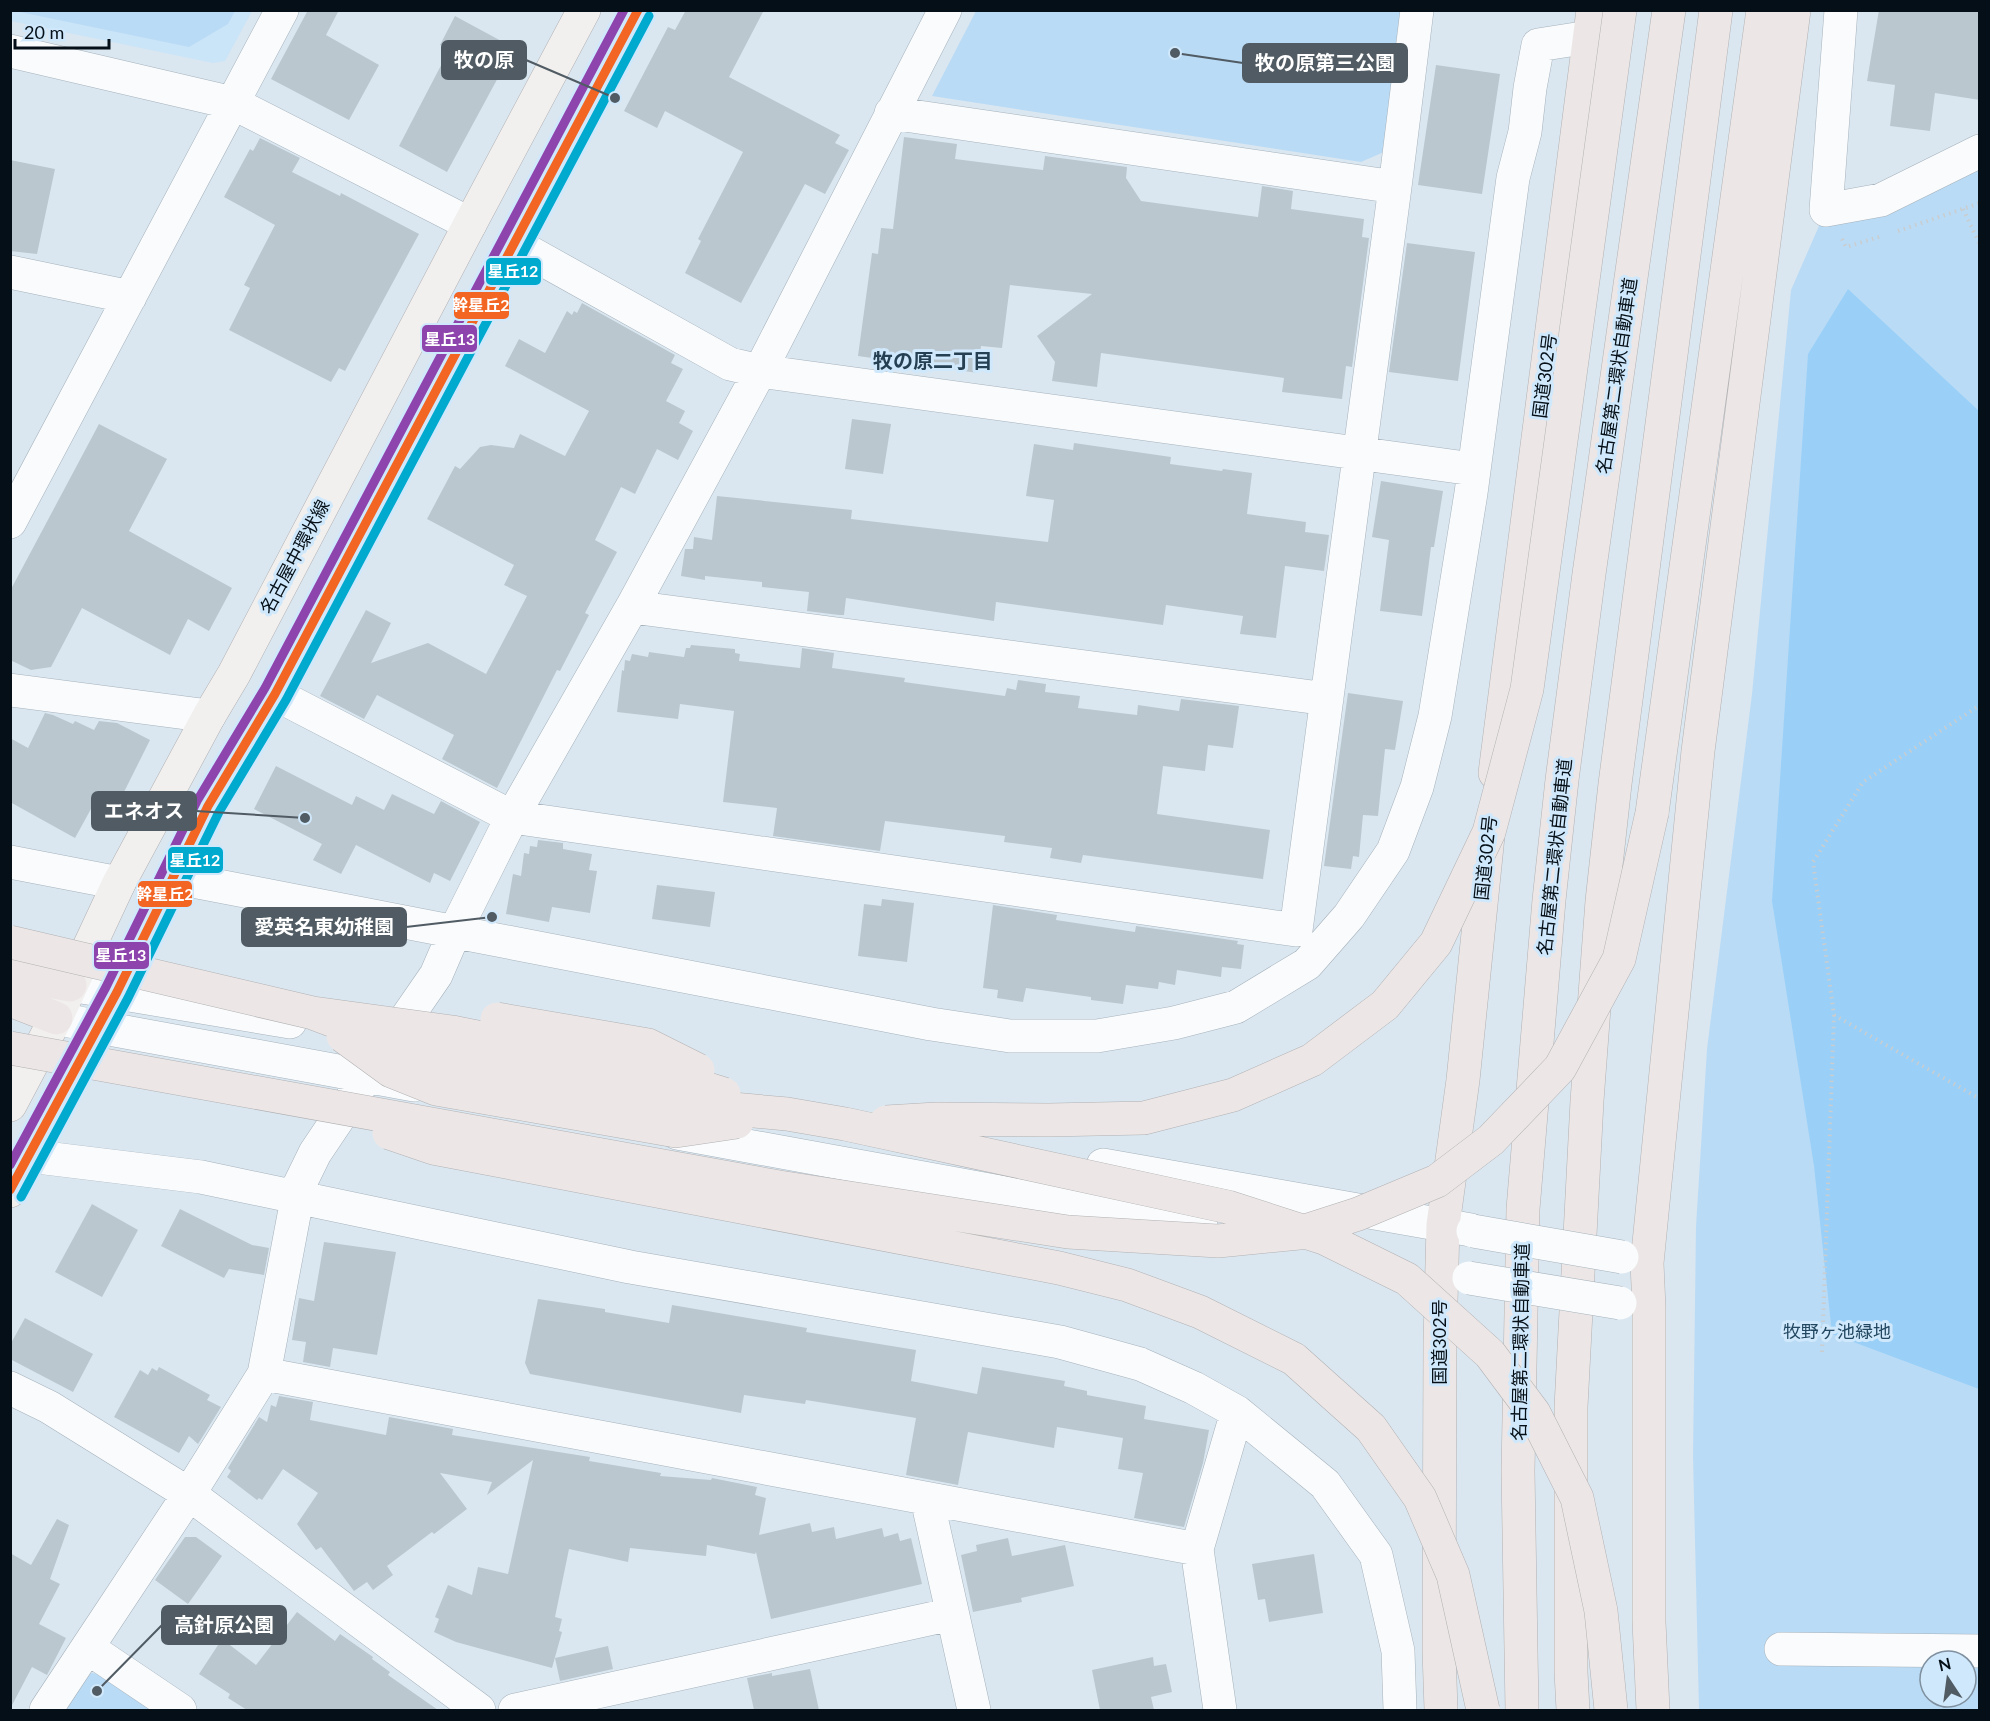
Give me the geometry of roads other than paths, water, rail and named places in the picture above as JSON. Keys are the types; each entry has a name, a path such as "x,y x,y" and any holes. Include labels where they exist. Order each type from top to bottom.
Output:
{"highway":[{"path":"845,1124 937,1119 1144,1118 1233,1095 1312,1060 1385,1005 1436,943 1489,832 1527,689 1620,10"},
{"path":"10,1048 779,1187 1068,1232 1218,1241 1299,1233 1358,1214 1437,1181 1491,1140 1560,1068 1619,959 1652,813 1763,10"},
{"path":"1653,1710 1634,1260 1794,10"},
{"name":"名古屋第二環状自動車道","path":"1522,1710 1518,1471 1523,1209 1548,912 1562,780 1589,574 1668,14"},
{"path":"1573,1710 1571,1407 1587,1101 1602,901 1615,784 1715,16"},
{"name":"国道302号","path":"1441,1710 1439,1651 1463,1080 1498,736 1591,24"},
{"path":"10,942 313,1013 438,1060 678,1104 787,1114 845,1124 1228,1207 1324,1238 1407,1279 1490,1354 1534,1413 1577,1498 1601,1611 1611,1710"},
{"path":"10,974 69,985"},
{"path":"10,1000 56,1018"},
{"path":"313,1013 452,1011 648,1045 787,1114"},
{"path":"291,1099 433,1148 1059,1268 1127,1285 1200,1311 1294,1359 1371,1428 1420,1498 1453,1575 1483,1710"}],"main road":[{"name":"名古屋中環状線","path":"10,1105 56,1018 69,985 119,883 234,674 584,10"},
{"path":"10,1191 117,992 208,806 275,694 638,10"}],"street":[{"path":"10,522 19,487 130,297 282,10"},
{"path":"46,1710 189,1494 264,1374 295,1198 315,1153 436,975 455,931 512,818 632,607 760,371 945,10"},
{"path":"1313,958 1296,930 1417,10"},
{"path":"1841,10 1826,210 1881,200 1980,151"},
{"path":"172,877 931,1024 1010,1036 1097,1036 1174,1023 1236,1007 1308,964 1349,916 1393,851 1417,787 1436,716 1513,178 1525,132 1538,45 1591,24"},
{"path":"10,51 233,103 470,224"},
{"path":"891,113 1395,187"},
{"path":"513,243 730,364 760,371 1473,469"},
{"path":"10,272 130,297"},
{"path":"632,607 1326,699"},
{"path":"10,690 209,716"},
{"path":"275,694 512,818 1296,930"},
{"path":"10,862 119,883"},
{"path":"69,985 1634,1260"},
{"path":"56,1018 1455,1275 1635,1306"},
{"path":"29,1156 201,1177 630,1267 1060,1342 1140,1364 1194,1388 1237,1413 1325,1484 1376,1555 1398,1651 1400,1710"},
{"path":"264,1374 1197,1550"},
{"path":"10,1388 49,1407 189,1494 479,1710"},
{"path":"1220,1710 1197,1550 1237,1413"},
{"path":"927,1498 974,1710"},
{"path":"515,1710 952,1614"},
{"path":"88,1648 180,1710"},
{"path":"1781,1649 1980,1651"}],"place":[{"name":"牧の原第三公園","path":"1175,53"},
{"name":"牧の原","path":"615,98"},
{"name":"エネオス","path":"305,818"},
{"name":"愛英名東幼稚園","path":"492,917"},
{"name":"高針原公園","path":"97,1691"}],"district":[{"name":"牧の原二丁目","path":"933,361"}],"park label":[{"name":"牧野ヶ池緑地","path":"1837,1332"}]}
